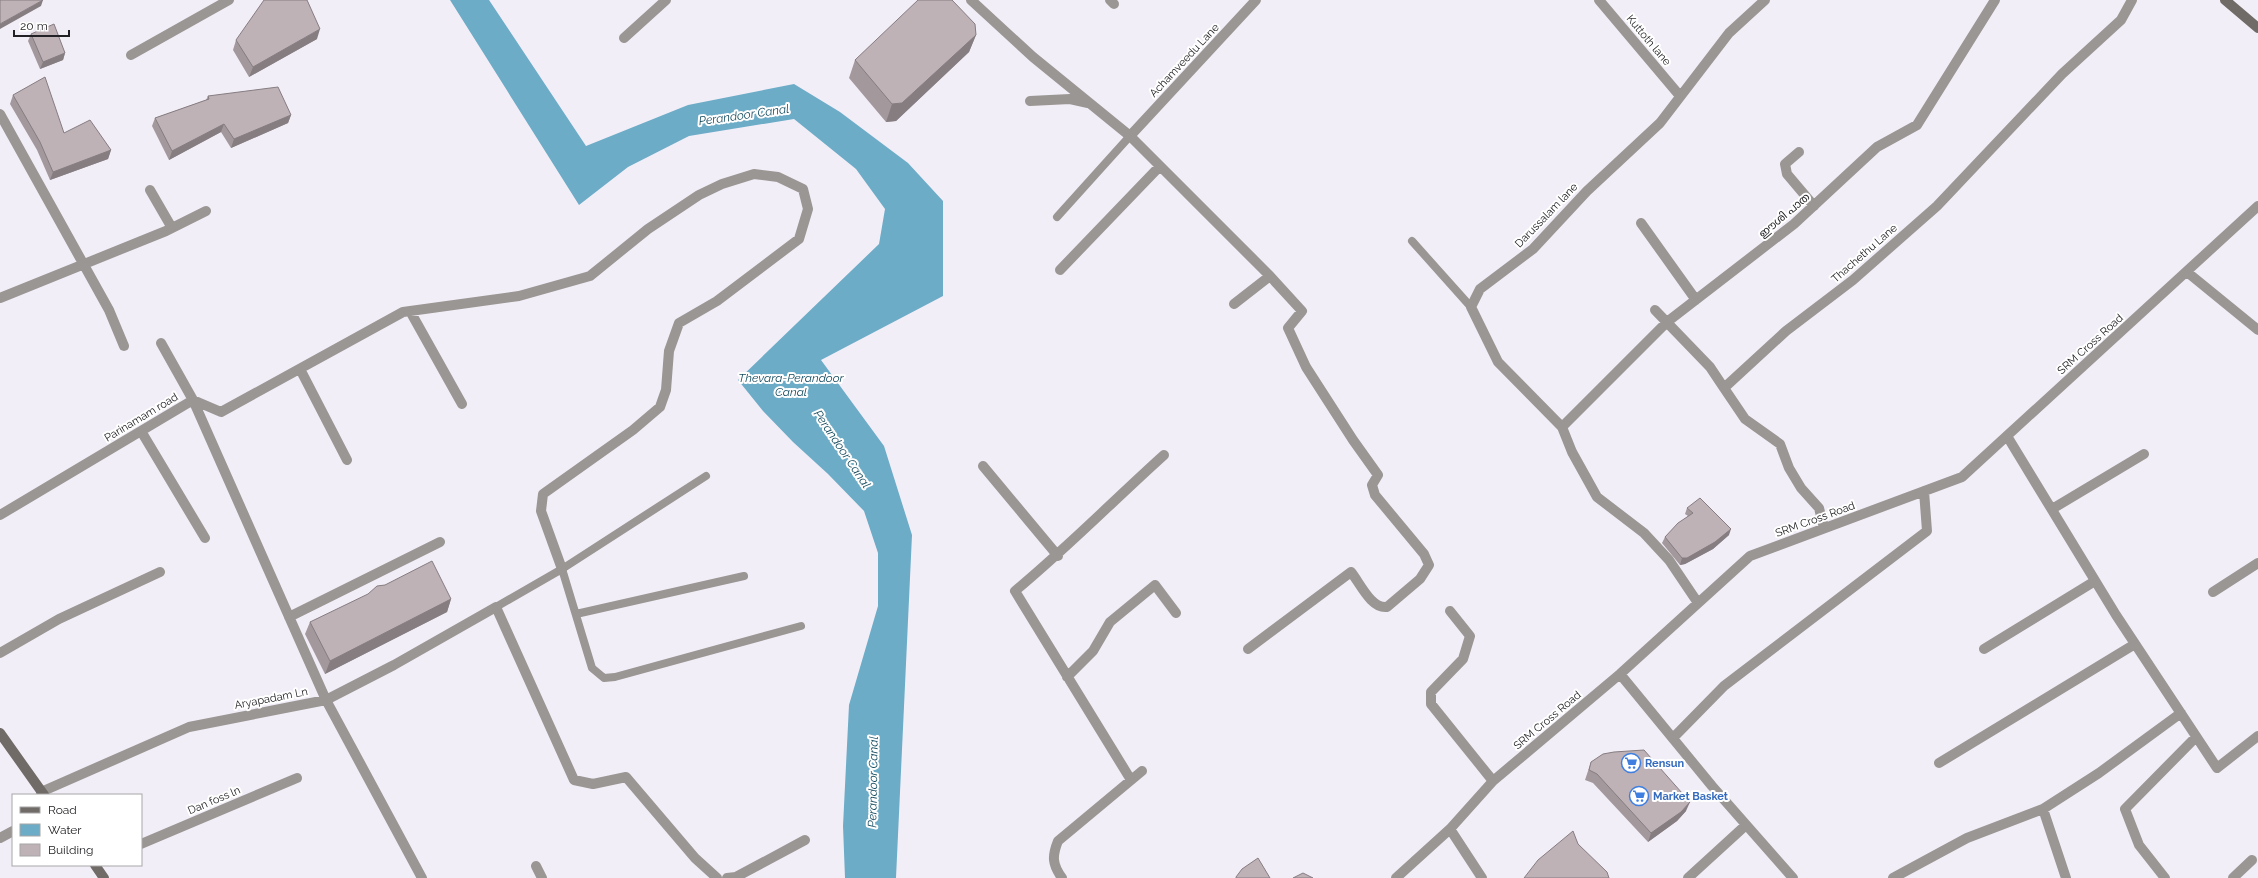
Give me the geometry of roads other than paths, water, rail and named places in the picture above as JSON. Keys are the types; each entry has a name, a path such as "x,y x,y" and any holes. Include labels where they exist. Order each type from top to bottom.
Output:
{"main road":[{"path":"2225,0 2258,28"},
{"path":"0,733 42,794"},
{"path":"96,866 104,878"}],"street":[{"path":"131,55 230,0"},
{"path":"624,38 666,0"},
{"path":"971,0 1033,57 1130,136 1270,276 1302,311 1288,328 1306,368 1353,440 1378,474 1372,485 1375,495 1424,554 1429,565 1420,579 1387,606 1382,607 1373,602 1351,572 1248,649"},
{"name":"Kuttoth lane","path":"1599,0 1680,96"},
{"name":"Darussalam lane","path":"1471,307 1480,289 1533,249 1587,191 1660,123 1729,33 1765,0"},
{"name":"ഈശി പാത","path":"1562,427 1667,322 1794,224 1877,147 1917,125 1994,0"},
{"name":"Thachethu Lane","path":"1724,388 1786,331 1854,280 1937,206 2062,74 2121,20 2132,0"},
{"name":"Achamveedu Lane","path":"1130,136 1252,2"},
{"path":"1030,101 1070,99 1092,104"},
{"path":"0,114 109,310 124,346"},
{"path":"1799,152 1785,164 1787,174 1814,206"},
{"path":"1060,270 1160,166"},
{"path":"462,404 407,311 519,296 590,276 648,229 699,195 722,184 754,174 778,177 803,189 808,209 799,239 717,301 679,323 669,351 666,390 660,407 633,430 543,494 541,511 562,569"},
{"path":"150,190 172,228"},
{"name":"SRM Cross Road","path":"1396,878 1450,829 1493,781 1620,674 1750,556 1962,477 2258,206"},
{"path":"0,298 172,228 206,211"},
{"path":"1641,223 1696,300"},
{"path":"2187,272 2258,330"},
{"path":"1234,304 1270,276"},
{"path":"1471,307 1498,362 1562,427 1572,452 1597,497 1644,534 1669,560 1698,603"},
{"path":"1655,310 1710,367 1745,419 1780,444 1789,468 1801,488 1819,508 1824,528"},
{"name":"Parinamam road","path":"0,515 193,400 221,412 407,311"},
{"path":"161,343 193,400 326,700 422,878"},
{"path":"300,368 347,460"},
{"path":"141,431 205,538"},
{"path":"2007,436 2095,581 2217,768 2258,736"},
{"path":"2052,509 2144,454"},
{"path":"1131,780 1015,591 1058,556 1094,519 1164,455"},
{"path":"984,466 1058,556"},
{"path":"1673,738 1724,686 1927,531 1924,491"},
{"path":"289,617 440,542"},
{"path":"2213,592 2258,562"},
{"path":"0,653 59,618 160,572"},
{"path":"1984,649 2095,581"},
{"path":"1067,677 1093,651 1110,622 1155,585 1176,613"},
{"path":"496,607 574,780 593,784 626,777 695,858 718,878"},
{"name":"Aryapadam Ln","path":"42,794 189,727 326,700 394,665 496,607"},
{"path":"1450,611 1470,636 1463,659 1431,692 1431,704 1493,781"},
{"path":"1939,763 2135,644"},
{"path":"1620,674 1746,825 1793,878"},
{"path":"1893,878 1967,838 2043,809 2099,773 2181,713"},
{"path":"2165,878 2139,845 2125,809 2196,737"},
{"path":"1062,878 1056,869 1052,856 1058,841 1142,771"},
{"name":"Dan foss ln","path":"142,844 296,778"},
{"path":"2043,809 2066,878"},
{"path":"1688,878 1746,825"},
{"path":"1450,829 1482,878"},
{"path":"0,838 12,832"},
{"path":"727,878 736,877 805,840"},
{"path":"2233,878 2252,860"},
{"path":"536,866 542,878"}],"lane":[{"path":"1057,217 1130,136"},
{"path":"1412,241 1471,307"},
{"path":"496,607 562,569 706,476"},
{"path":"562,569 592,668 604,678 615,677 801,626"},
{"path":"576,614 744,576"}],"water":[{"name":"Thevara-Perandoor Canal","path":"450,0 489,0 586,146 688,105 794,84 840,112 908,163 943,201 943,296 821,360 884,446 912,535 896,878 845,878 843,826 849,705 878,606 878,553 864,511 763,411 738,380 879,244 885,209 856,169 794,119 689,136 628,167 579,205"}],"place":[{"name":"Rensun","path":"1631,763"},
{"name":"Market Basket","path":"1639,796"}],"water label":[{"name":"Perandoor Canal","path":"744,115"},
{"name":"Perandoor Canal","path":"842,449"},
{"name":"Perandoor Canal","path":"873,782"}]}
